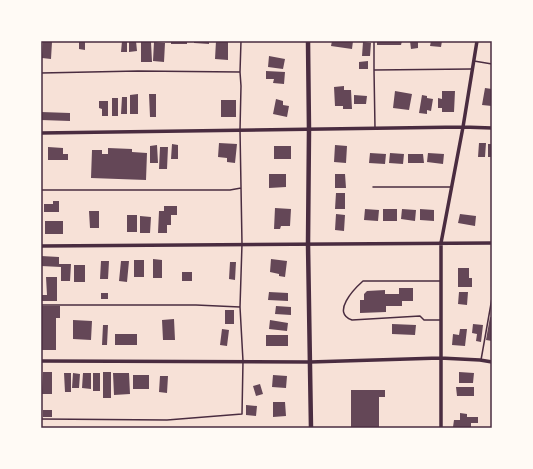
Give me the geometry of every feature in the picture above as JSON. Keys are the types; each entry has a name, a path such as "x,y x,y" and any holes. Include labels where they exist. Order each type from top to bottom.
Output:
{"street":[{"path":"308,41 308,244 311,428"},
{"path":"441,428 441,243 463,127 477,41"},
{"path":"41,133 463,127 492,128"},
{"path":"41,246 492,243"},
{"path":"41,361 310,362 440,358 492,362"}],"lane":[{"path":"41,419 166,420 242,414 243,361 240,307 242,244 242,173 240,130 242,86 240,72 241,41"},
{"path":"374,41 375,129"},
{"path":"474,61 492,64"},
{"path":"374,70 473,69"},
{"path":"41,73 138,71 240,72"},
{"path":"373,187 452,187"},
{"path":"41,190 230,190 241,188"},
{"path":"441,281 363,281 345,302 344,308 347,318 352,320 420,316 424,320 441,320"},
{"path":"481,360 492,298"},
{"path":"41,305 196,305 240,307"}],"building":[{"path":"43,41 52,42 51,59 42,58"},
{"path":"79,41 85,41 85,50 79,49"},
{"path":"122,41 127,41 127,52 121,52"},
{"path":"129,41 136,41 137,51 129,52"},
{"path":"171,41 187,41 187,44 171,44"},
{"path":"194,41 209,41 209,44 194,43"},
{"path":"216,41 228,41 228,60 215,59"},
{"path":"332,41 353,41 352,49 331,46"},
{"path":"377,41 402,41 401,45 377,45"},
{"path":"410,41 418,41 418,48 411,49"},
{"path":"431,41 442,41 441,47 430,46"},
{"path":"141,42 151,42 152,62 141,62"},
{"path":"154,42 165,43 164,62 153,61"},
{"path":"363,42 371,43 370,56 362,56"},
{"path":"269,56 285,59 283,69 268,67"},
{"path":"368,61 368,69 359,69 359,62"},
{"path":"266,71 285,72 284,84 273,83 274,79 266,79"},
{"path":"344,86 344,90 351,90 352,109 343,109 343,106 335,106 334,87"},
{"path":"485,88 492,89 492,106 482,105"},
{"path":"395,91 412,94 409,110 393,108"},
{"path":"442,91 455,91 454,112 442,112 442,108 438,108 438,98 442,99"},
{"path":"138,94 138,114 130,114 130,95"},
{"path":"149,94 156,94 156,117 150,117"},
{"path":"354,95 367,96 366,104 354,104"},
{"path":"422,95 433,99 431,111 427,110 427,114 419,113"},
{"path":"122,97 127,97 127,114 121,114"},
{"path":"112,98 118,98 118,116 112,116"},
{"path":"276,99 283,101 283,105 289,106 287,117 273,114"},
{"path":"221,100 236,100 236,117 221,117"},
{"path":"99,101 108,101 108,116 102,116 102,109 99,108"},
{"path":"41,112 70,113 70,121 41,120"},
{"path":"219,143 237,144 235,163 227,162 227,158 218,157"},
{"path":"479,143 486,143 485,157 478,157"},
{"path":"172,144 178,145 178,159 171,159"},
{"path":"488,144 492,144 492,157 488,157"},
{"path":"157,145 158,163 150,163 150,146"},
{"path":"335,145 347,146 346,163 334,162"},
{"path":"274,146 291,146 291,159 274,159"},
{"path":"48,147 63,148 63,154 68,154 68,160 48,160"},
{"path":"160,147 168,147 167,169 159,169"},
{"path":"108,148 132,149 132,152 147,153 146,180 91,178 92,150 102,150 102,154 108,154"},
{"path":"370,153 386,154 385,164 369,163"},
{"path":"390,153 404,154 403,164 389,163"},
{"path":"428,153 444,154 443,164 427,162"},
{"path":"408,154 423,154 424,163 408,163"},
{"path":"269,174 286,174 286,187 269,188"},
{"path":"335,174 345,174 346,188 335,188"},
{"path":"336,193 345,193 345,209 335,209"},
{"path":"53,201 59,201 59,212 44,212 44,204 53,204"},
{"path":"164,206 177,206 177,215 171,215 171,225 167,225 167,233 158,233 159,211 164,211"},
{"path":"275,208 291,209 290,226 281,226 280,229 274,229"},
{"path":"365,209 379,210 378,221 364,220"},
{"path":"383,209 397,209 397,221 383,221"},
{"path":"402,209 416,210 415,221 401,219"},
{"path":"420,209 434,210 434,221 420,220"},
{"path":"89,211 99,211 99,228 90,228"},
{"path":"336,214 345,215 344,231 335,230"},
{"path":"460,214 476,216 475,226 458,223"},
{"path":"127,215 137,215 137,232 127,232"},
{"path":"140,216 151,217 150,233 140,233"},
{"path":"45,221 63,221 63,234 45,234"},
{"path":"41,256 59,257 59,264 71,264 70,281 61,281 61,267 41,266"},
{"path":"153,259 162,260 162,278 153,278"},
{"path":"271,259 287,261 285,277 270,272"},
{"path":"134,260 144,260 144,277 134,277"},
{"path":"101,261 109,261 108,279 100,279"},
{"path":"121,261 129,261 127,282 119,281"},
{"path":"230,262 236,262 235,280 229,279"},
{"path":"74,265 85,265 85,282 74,282"},
{"path":"458,268 469,268 469,278 472,278 472,287 458,287"},
{"path":"182,272 192,272 192,281 182,281"},
{"path":"46,277 57,277 57,301 41,301 41,295 47,295"},
{"path":"399,288 413,288 413,301 402,301 402,306 386,306 386,312 360,313 360,300 364,300 364,294 367,291 385,290 385,294 399,294"},
{"path":"269,292 288,293 288,301 268,300"},
{"path":"459,292 468,292 467,305 458,304"},
{"path":"101,293 108,293 108,299 101,299"},
{"path":"41,306 60,306 60,318 56,318 56,350 41,350"},
{"path":"276,306 291,307 291,315 275,314"},
{"path":"225,310 234,310 234,324 225,324"},
{"path":"490,317 492,318 492,341 486,340"},
{"path":"174,319 175,340 163,340 162,320"},
{"path":"73,320 92,321 91,340 73,339"},
{"path":"270,320 288,323 287,331 269,329"},
{"path":"392,324 416,325 415,335 392,334"},
{"path":"473,324 483,325 481,342 476,341 477,334 472,333"},
{"path":"103,325 108,325 107,345 102,345"},
{"path":"222,329 229,330 227,346 220,345"},
{"path":"460,329 467,329 465,346 452,345 453,334 459,335"},
{"path":"115,334 137,334 137,345 115,345"},
{"path":"266,335 288,335 288,346 266,346"},
{"path":"43,372 52,372 52,394 42,394"},
{"path":"103,372 111,372 111,398 103,398"},
{"path":"459,372 474,373 473,383 459,383"},
{"path":"64,373 71,373 71,392 65,392"},
{"path":"73,373 80,374 79,388 72,388"},
{"path":"83,373 91,373 91,389 82,388"},
{"path":"93,373 100,373 100,391 93,391"},
{"path":"113,373 129,373 130,394 114,395"},
{"path":"133,375 149,375 149,389 133,389"},
{"path":"273,375 287,376 286,388 272,387"},
{"path":"160,376 168,376 167,393 159,392"},
{"path":"260,384 263,394 256,396 253,386"},
{"path":"456,387 474,387 474,396 457,396"},
{"path":"351,390 385,390 385,397 379,397 379,428 351,428"},
{"path":"273,402 285,402 286,416 273,417"},
{"path":"246,405 257,406 256,416 246,415"},
{"path":"43,410 52,410 52,417 43,417"},
{"path":"460,413 467,414 467,417 478,417 478,423 471,423 471,427 453,427 454,420 460,420"}]}
